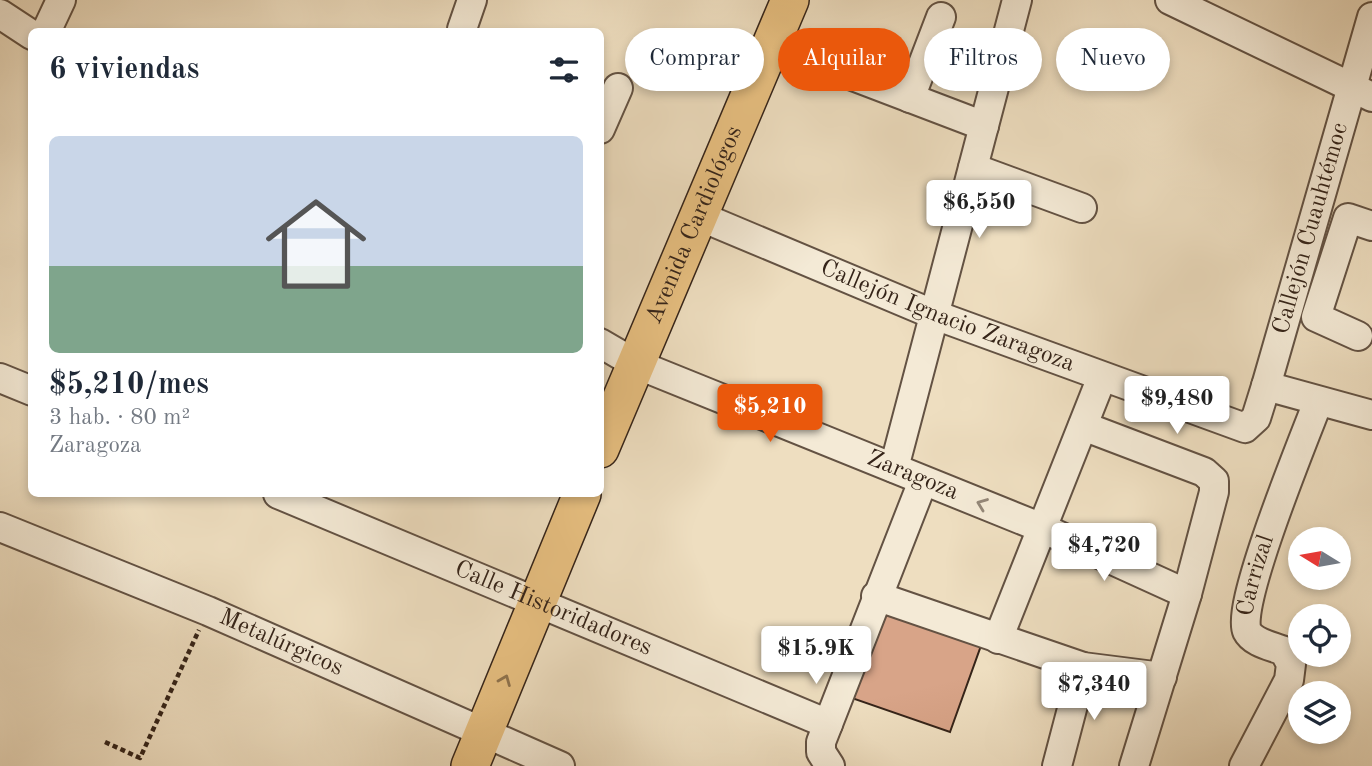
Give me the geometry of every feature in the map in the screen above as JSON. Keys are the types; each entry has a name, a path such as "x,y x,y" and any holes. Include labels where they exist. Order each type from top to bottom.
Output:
{"main road":[{"name":"Avenida Cardiológos","path":"604,440 790,0"},
{"path":"476,750 581,497"}],"street":[{"path":"48,28 61,0"},
{"path":"462,28 472,0"},
{"path":"894,468 1017,0"},
{"path":"1170,0 1361,92"},
{"path":"0,14 28,32"},
{"path":"911,98 941,17"},
{"name":"Callejón Cuauhtémoc","path":"1237,426 1251,425 1266,386 1361,92 1372,17"},
{"path":"604,120 618,88"},
{"path":"892,91 984,126"},
{"path":"973,168 1082,208"},
{"name":"Callejón Ignacio Zaragoza","path":"699,216 935,315 1237,426"},
{"path":"1358,336 1316,317 1348,218 1372,226"},
{"name":"Zaragoza","path":"604,345 636,364 1042,528 1187,594"},
{"path":"998,639 1102,377"},
{"path":"0,378 28,389"},
{"path":"1266,386 1372,415"},
{"name":"Carrizal","path":"1244,766 1289,680 1291,664 1284,650 1254,640 1246,630 1246,614 1262,554 1318,402"},
{"path":"1083,426 1205,472 1213,481 1214,492 1187,594 1133,766"},
{"path":"830,766 821,752 828,724 923,481"},
{"name":"Calle Historidadores","path":"285,497 828,724"},
{"name":"Metalúrgicos","path":"0,527 208,611 476,750 560,766"},
{"path":"876,596 1083,667 1162,677"},
{"path":"1057,766 1083,667"}],"path":[{"path":"105,742 140,758 208,611"}],"building":[{"path":"879,605 983,640 950,732 843,695"}]}
